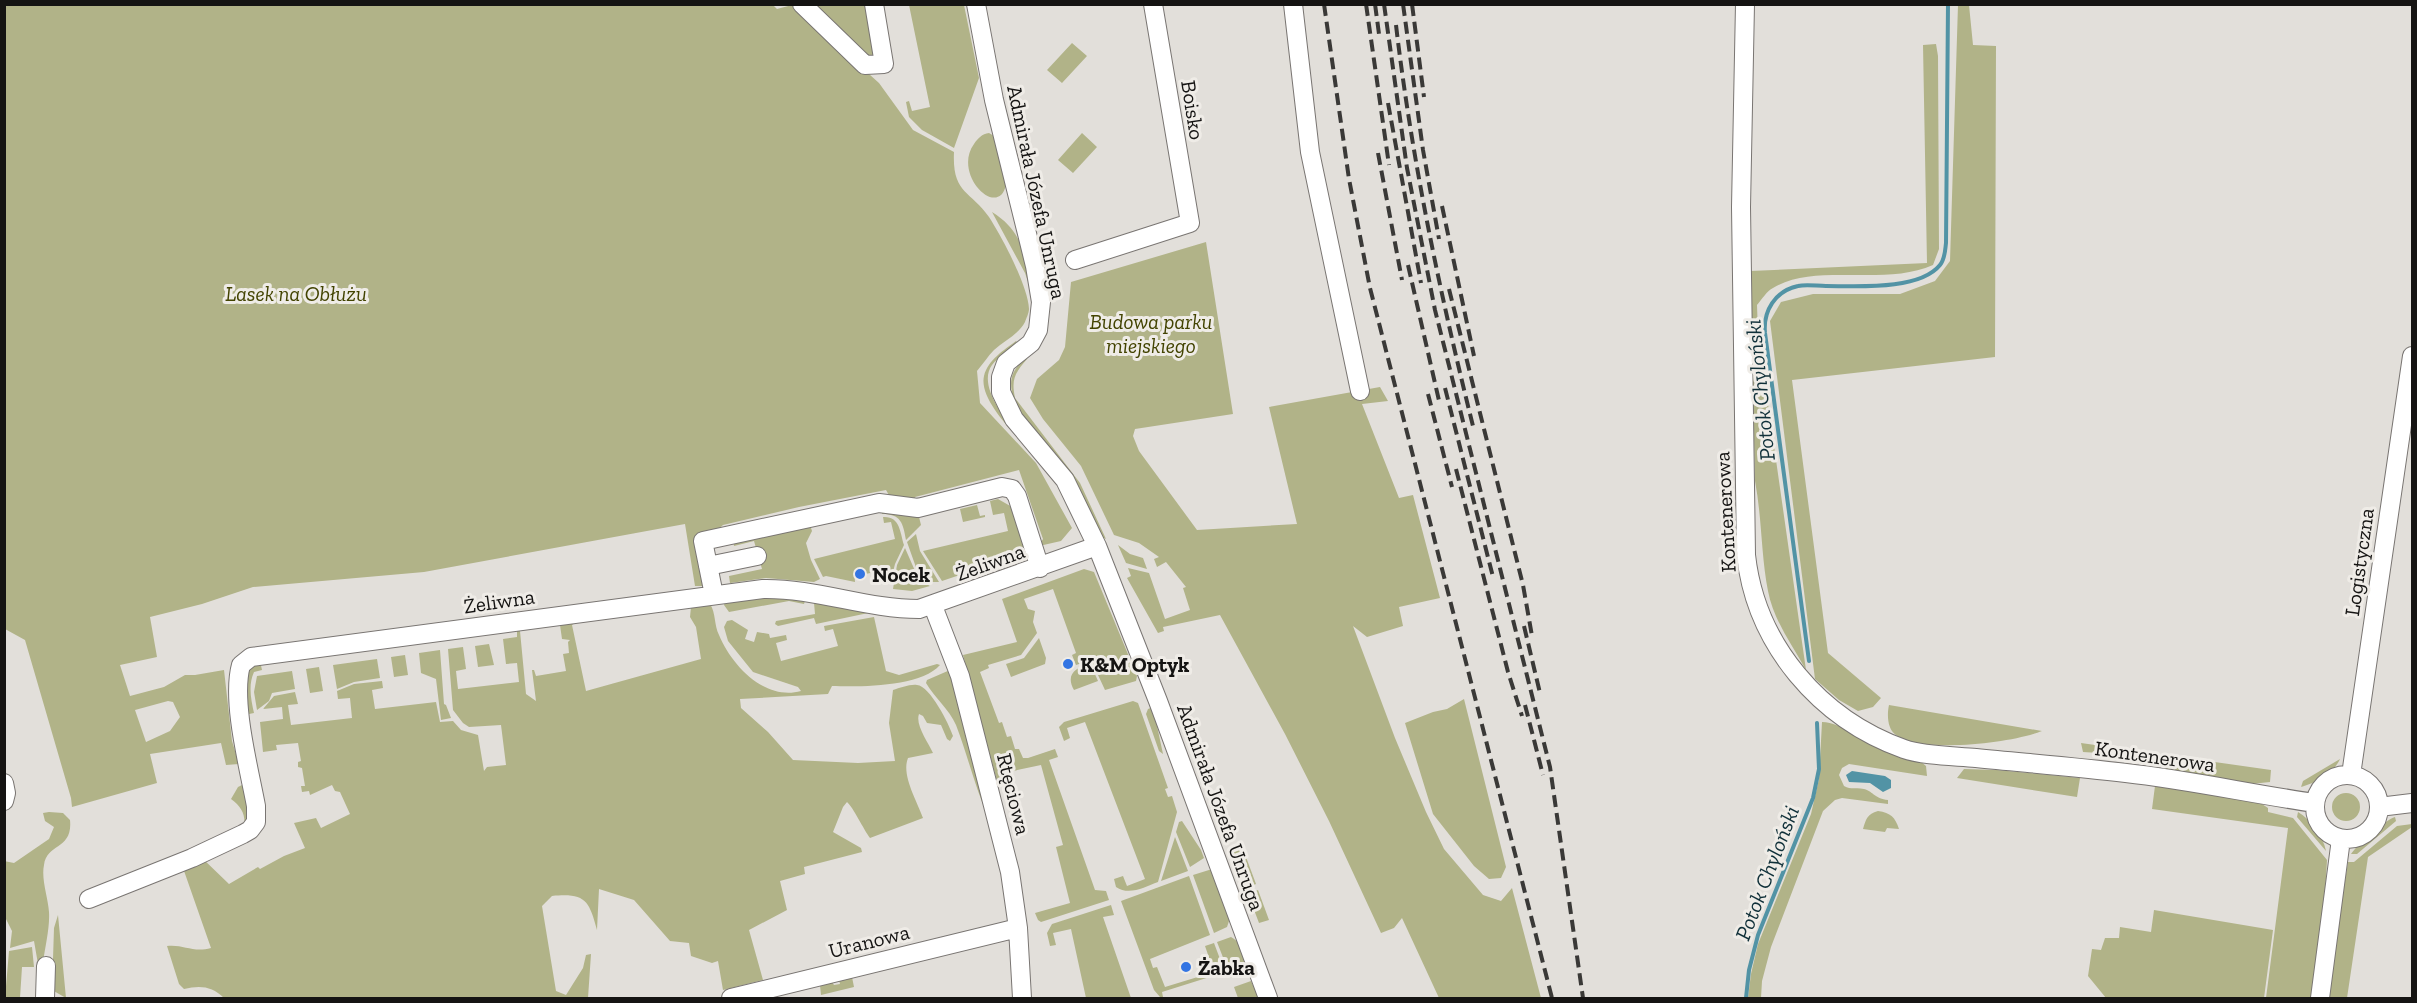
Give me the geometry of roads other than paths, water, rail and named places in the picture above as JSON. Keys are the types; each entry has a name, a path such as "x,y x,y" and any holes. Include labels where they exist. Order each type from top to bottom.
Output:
{"street":[{"path":"802,4 865,65 884,64 874,4"},
{"name":"Admirała Józefa Unruga","path":"976,4 994,100 1035,266 1041,302 1038,330 1031,342 1006,363 1001,377 1001,392 1014,419 1065,480 1097,546 1158,701 1268,999"},
{"name":"Boisko","path":"1075,260 1190,222 1153,4"},
{"path":"1293,4 1310,152 1360,390"},
{"name":"Kontenerowa","path":"1745,4 1741,207 1746,545 1752,590 1779,652 1820,700 1852,724 1906,750 2129,773 2315,803"},
{"name":"Logistyczna","path":"2351,776 2412,356"},
{"path":"714,595 703,541 879,503 918,508 1002,487 1012,489 1017,496 1040,568"},
{"name":"Żeliwna","path":"89,899 192,858 243,834 254,826 257,817 256,806 239,706 238,687 241,665 247,659 714,595 787,589 895,609 919,609 933,606 1097,546"},
{"path":"708,566 757,556"},
{"name":"Rtęciowa","path":"933,606 960,676 974,724 1010,872 1018,928 1022,999"},
{"path":"2338,776 2351,776 2369,784 2378,798 2379,807 2375,823 2370,830 2356,838 2341,839 2331,835 2319,824 2315,803 2319,792 2330,780 2338,776"},
{"path":"4,783 6,793 4,801"},
{"path":"2379,807 2412,803"},
{"path":"2320,999 2341,839"},
{"name":"Uranowa","path":"731,999 1018,928"},
{"path":"45,999 46,966"}],"water":[{"path":"1852,771 1885,776 1891,780 1891,788 1883,792 1870,783 1849,782 1846,775"}],"waterway":[{"name":"Potok Chyloński","path":"1809,661 1765,333 1766,317 1777,297 1798,286 1869,286 1902,283 1930,273 1942,263 1946,243 1948,4"},
{"name":"Potok Chyloński","path":"1746,998 1749,970 1758,935 1813,798 1819,769 1817,723"}],"railway":[{"path":"1324,4 1349,179 1370,288 1552,998"},
{"path":"1366,4 1389,165"},
{"path":"1375,4 1379,34"},
{"path":"1384,4 1407,168 1435,310 1550,767 1583,998"},
{"path":"1403,4 1423,150 1439,239"},
{"path":"1412,4 1424,97"},
{"path":"1396,25 1410,126 1428,227 1473,426"},
{"path":"1388,103 1421,283"},
{"path":"1378,153 1402,280"},
{"path":"1442,206 1474,356"},
{"path":"1408,265 1440,405"},
{"path":"1449,289 1523,585 1532,636"},
{"path":"1445,388 1493,577"},
{"path":"1428,394 1452,487"},
{"path":"1456,469 1508,672 1522,716"},
{"path":"1524,626 1540,693"},
{"path":"1525,705 1543,775"}],"place":[{"name":"Nocek","path":"860,574"},
{"name":"K&M Optyk","path":"1068,664"},
{"name":"Żabka","path":"1186,967"}],"park label":[{"name":"Lasek na Obłużu","path":"296,293"},
{"name":"Budowa parku miejskiego","path":"1151,333"}]}
